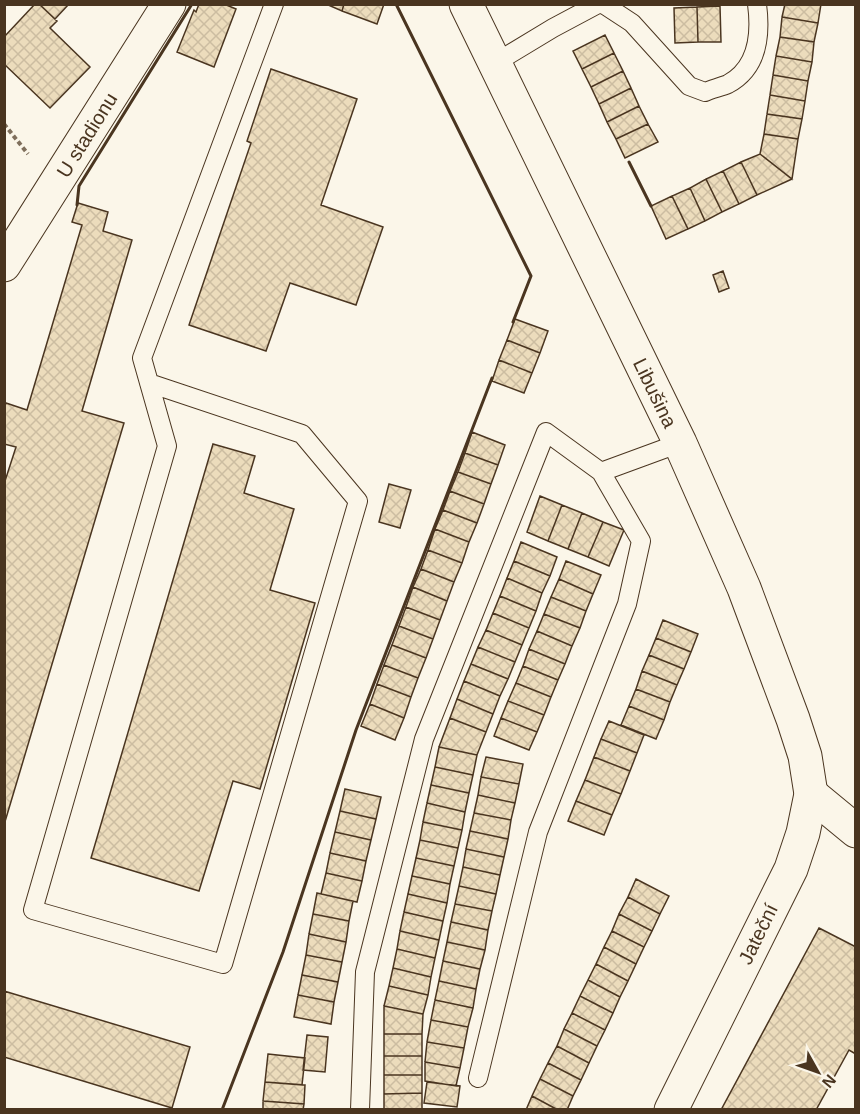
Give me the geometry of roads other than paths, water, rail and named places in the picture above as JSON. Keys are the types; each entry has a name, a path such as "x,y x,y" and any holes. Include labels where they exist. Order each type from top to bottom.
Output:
{"main road":[{"name":"U stadionu","path":"4,265 169,4"},
{"name":"Libušina","path":"466,4 680,444 744,588 793,719 805,756 811,794"},
{"path":"811,794 855,799"},
{"path":"811,794 855,831"},
{"name":"Jateční","path":"671,1110 791,868 803,833 811,794"}],"lane":[{"path":"149,383 302,434 358,501 223,964 33,910 167,446 149,383 142,358 274,4"},
{"path":"495,63 598,4"},
{"path":"603,4 632,23 689,86 705,92 729,83 746,69 756,49 760,25 757,4"},
{"path":"360,1110 365,972 424,739 546,432 601,472 641,541 627,603 538,832 478,1078"},
{"path":"601,472 680,444"}]}
